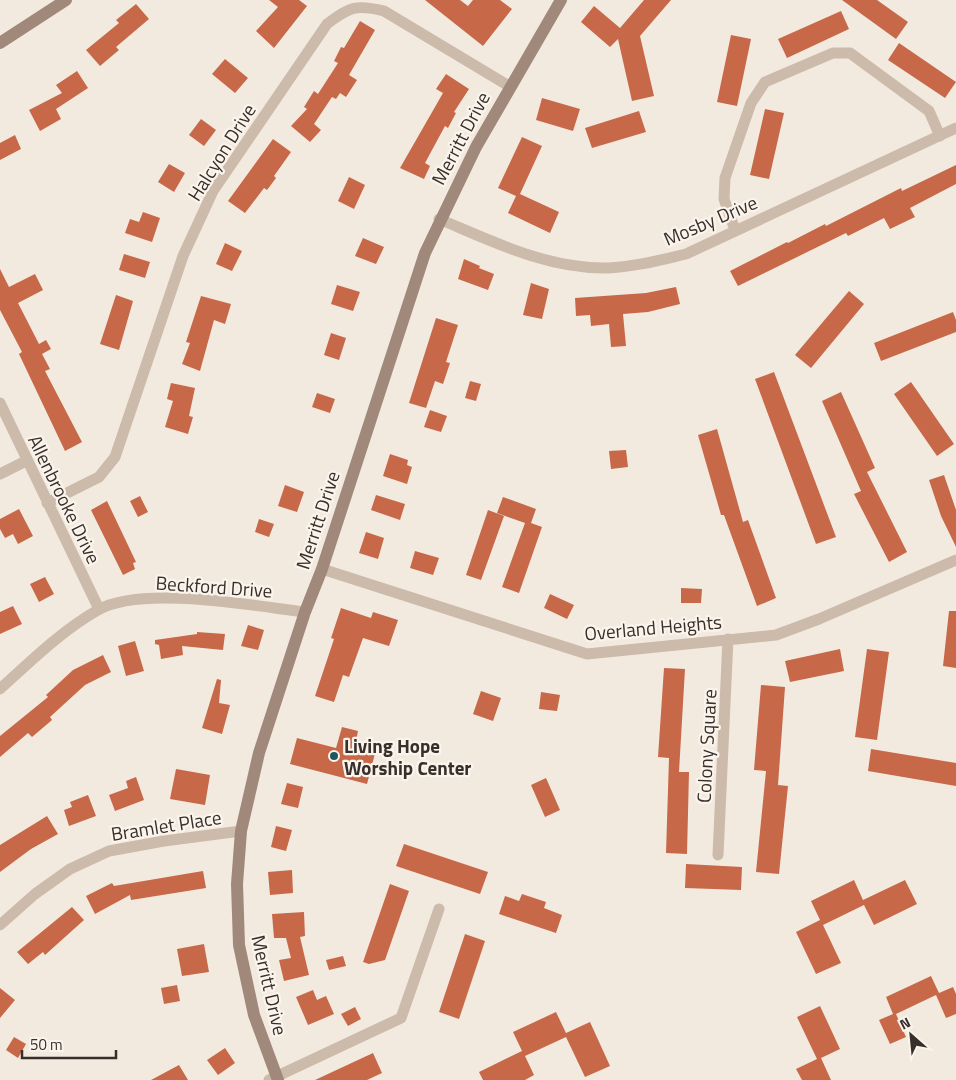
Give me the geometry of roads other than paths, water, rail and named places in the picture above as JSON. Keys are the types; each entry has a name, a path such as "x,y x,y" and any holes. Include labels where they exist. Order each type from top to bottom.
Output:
{"main road":[{"path":"0,43 66,0"},
{"name":"Merritt Drive","path":"274,1079 254,1015 239,945 237,884 241,831 259,754 305,612 322,569 424,253 439,219 509,86 561,0"}],"street":[{"name":"Halcyon Drive","path":"47,503 99,476 115,457 183,256 213,191 327,24 344,11 361,5 384,11 509,86"},
{"path":"735,230 724,199 725,178 751,102 765,82 833,53 850,53 929,111 940,136"},
{"name":"Mosby Drive","path":"439,219 520,253 562,264 606,268 645,264 686,254 956,128"},
{"name":"Allenbrooke Drive","path":"0,403 26,461 99,609"},
{"path":"0,474 26,461"},
{"name":"Overland Heights","path":"322,569 587,654 728,638 776,635 819,619 956,560"},
{"name":"Beckford Drive","path":"0,689 50,644 99,609 125,601 156,597 305,612"},
{"name":"Colony Square","path":"718,855 728,638"},
{"name":"Bramlet Place","path":"0,926 35,894 70,869 108,851 241,831"},
{"path":"274,1079 401,1018 439,909"}],"place":[{"name":"Living Hope Worship Center","path":"334,756"}]}
